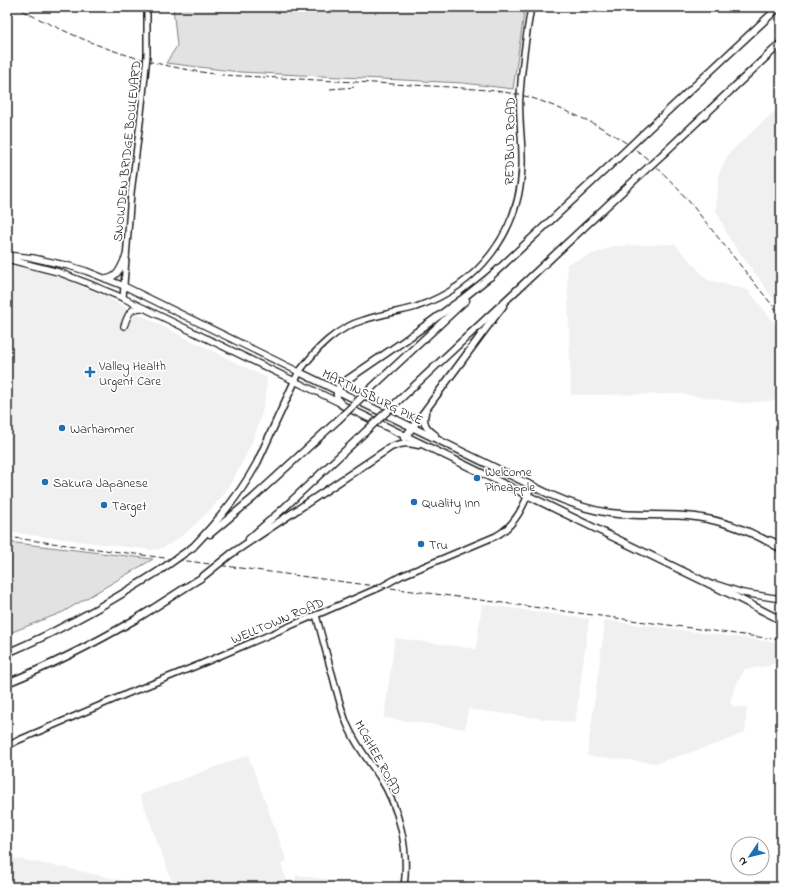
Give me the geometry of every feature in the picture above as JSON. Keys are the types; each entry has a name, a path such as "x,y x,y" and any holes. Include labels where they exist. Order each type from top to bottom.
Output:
{"highway":[{"path":"7,653 100,607 137,585 193,547 244,506 338,420 779,7"},
{"path":"232,554 289,503 781,43"},
{"path":"342,405 337,399 337,390 341,384 404,341 462,299 492,275"},
{"path":"7,683 52,663 103,637 201,578 232,554 400,441 426,410 512,294"},
{"path":"193,547 228,509 251,476 299,372"},
{"name":"MARTINSBURG PIKE","path":"299,372 569,502 601,512 626,515 684,516 711,520 737,527 760,537 781,549"},
{"path":"324,384 336,384 355,374"},
{"name":"MARTINSBURG PIKE","path":"342,405 737,597 781,620"},
{"path":"426,410 424,416 425,425 444,442"},
{"path":"391,447 398,444 408,443 441,453"}],"main road":[{"name":"MARTINSBURG PIKE","path":"7,255 33,258 69,266 124,286 299,372"},
{"path":"106,279 112,278 118,273 126,256"},
{"name":"MARTINSBURG PIKE","path":"7,260 58,272 123,298 342,405"},
{"path":"124,326 132,310 136,308 146,308"},
{"path":"737,527 752,531 781,545"},
{"path":"692,575 736,591 781,599"}],"street":[{"name":"SNOWDEN BRIDGE BOULEVARD","path":"123,298 131,193 147,55 147,7"},
{"name":"REDBUD ROAD","path":"299,372 320,346 338,331 361,320 404,310 439,298 454,290 465,281 482,266 494,250 509,224 514,212 519,191 522,165 520,95 531,7"},
{"name":"WELLTOWN ROAD","path":"7,746 316,615 381,587 401,576 496,536 514,521 520,512 532,485"},
{"name":"MCGHEE ROAD","path":"316,615 337,692 348,725 353,737 379,777 397,816 404,847 406,866 404,887"}],"shaded area":[{"path":"173,7 525,7 513,89 463,83 240,72 166,63 177,46"},
{"path":"781,110 781,309 729,238 716,210 719,173 729,153 775,111"},
{"path":"675,244 707,280 748,290 781,331 781,400 743,403 682,394 571,395 567,264 614,246"},
{"path":"14,266 39,271 61,278 107,297 267,378 266,394 260,420 252,442 232,481 222,497 210,510 186,533 170,544 160,549 151,550 7,532 7,344"},
{"path":"7,542 153,559 63,612 7,634"},
{"path":"482,604 589,619 575,723 468,709 465,729 384,718 395,638 476,649"},
{"path":"604,620 781,643 781,661 768,666 745,669 736,685 730,701 734,707 747,707 745,732 720,743 657,763 587,756 604,630"},
{"path":"248,755 287,861 281,864 287,881 282,887 174,887 140,795"},
{"path":"7,857 61,867 150,887 7,887"},
{"path":"296,875 382,887 294,887"}],"railway":[{"path":"14,7 94,44 149,61 193,71 223,75 485,90 520,95 547,103 606,131 640,153 659,169 692,205 781,316"},
{"path":"330,89 357,87"},
{"path":"7,537 781,640"}],"place":[{"name":"Valley Health Urgent Care","path":"90,372"},
{"name":"Warhammer","path":"62,428"},
{"name":"Welcome Pineapple","path":"477,478"},
{"name":"Sakura Japanese","path":"45,482"},
{"name":"Quality Inn","path":"414,502"},
{"name":"Target","path":"104,505"},
{"name":"Tru","path":"421,544"}]}
